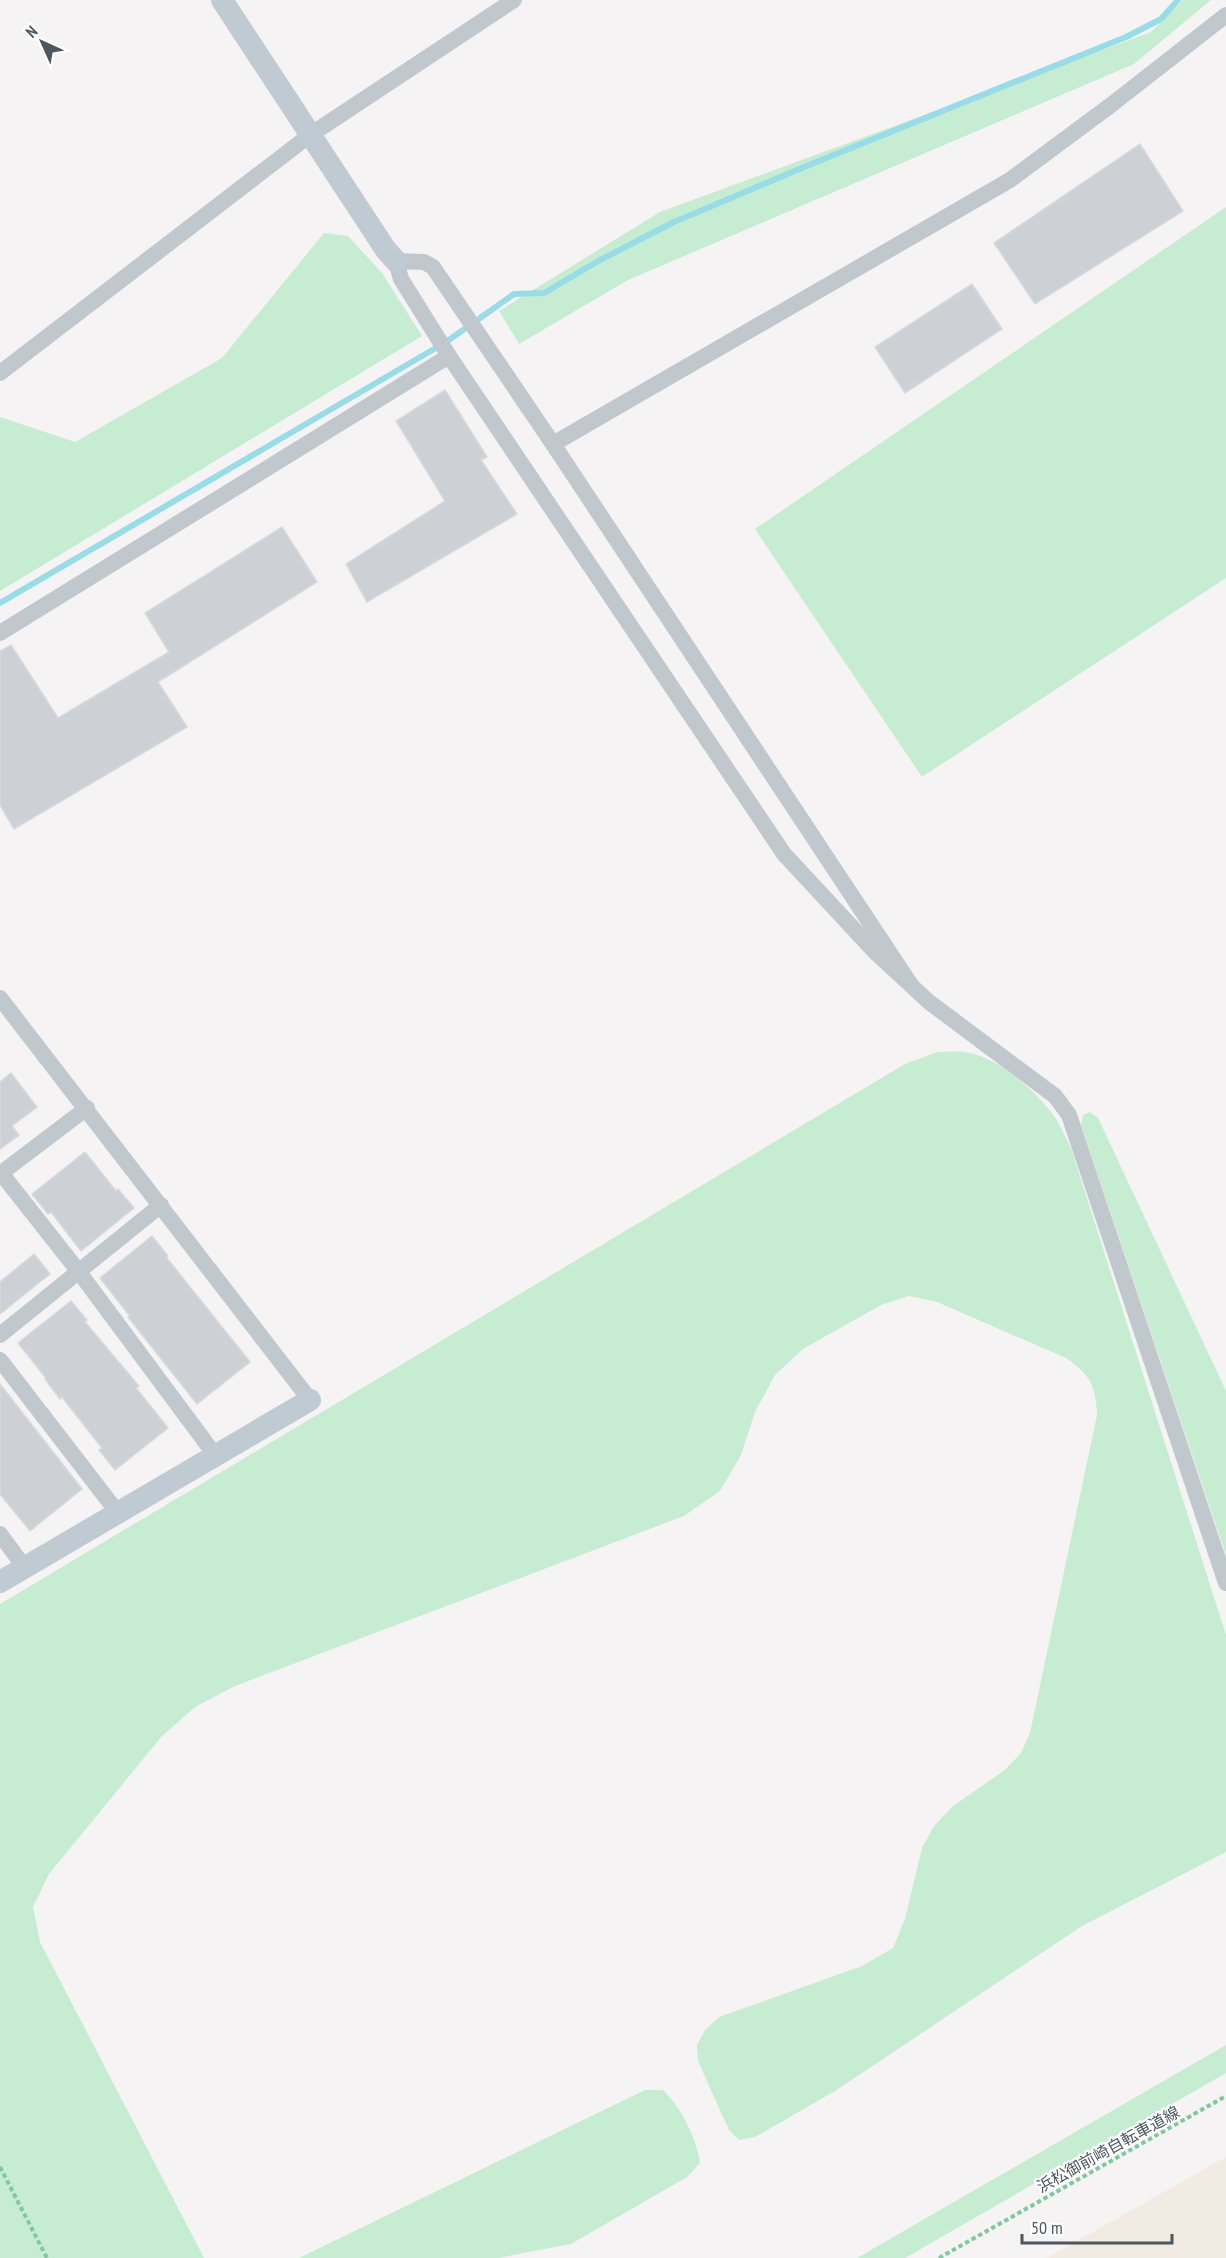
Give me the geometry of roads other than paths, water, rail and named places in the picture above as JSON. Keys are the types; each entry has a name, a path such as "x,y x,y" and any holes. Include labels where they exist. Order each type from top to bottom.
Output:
{"street":[{"path":"222,0 386,250 396,261 401,279 449,356 784,854 876,953 929,1002 1055,1096 1069,1115 1226,1583"},
{"path":"0,373 310,135 514,0"},
{"path":"553,444 1010,180 1226,15"},
{"path":"396,261 424,262 432,267 553,444 911,985"},
{"path":"0,633 449,356"},
{"path":"0,998 310,1400 0,1582"},
{"path":"87,1108 0,1174 79,1272 215,1455"},
{"path":"0,1335 161,1205"},
{"path":"0,1360 118,1513"},
{"path":"0,1534 25,1568"}],"waterway":[{"path":"0,603 446,342 514,294 544,293 600,260 674,222 1126,37 1161,19 1178,0"}]}
